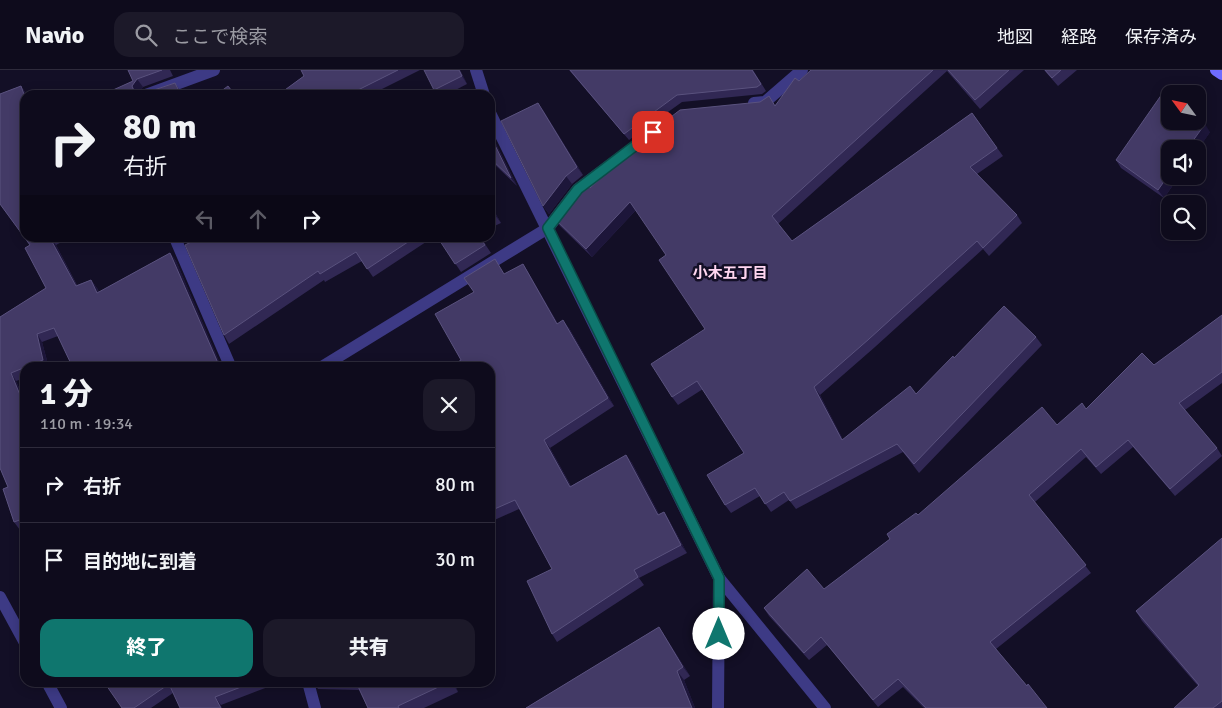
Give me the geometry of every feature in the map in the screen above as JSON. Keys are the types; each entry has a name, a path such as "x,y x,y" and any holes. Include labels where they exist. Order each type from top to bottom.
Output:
{"main road":[{"path":"1216,70 1222,74"}],"street":[{"path":"160,90 214,70"},
{"path":"476,70 482,90"},
{"path":"738,105 765,102 802,70"},
{"path":"495,123 719,578 825,708"},
{"path":"330,362 548,228 578,189 661,127"},
{"path":"177,242 228,362"},
{"path":"718,708 719,578"},
{"path":"2,604 20,635"},
{"path":"50,687 62,708"},
{"path":"309,687 315,708"}],"building":[{"path":"128,70 162,70 137,79 132,86 134,90 113,90 133,81"},
{"path":"301,70 398,70 358,90 285,90 304,76"},
{"path":"424,70 459,70 462,76 434,90"},
{"path":"570,70 752,70 761,84 757,87 677,95 624,134"},
{"path":"811,70 933,70 772,216 792,241 972,113 997,148 970,167 1017,215 983,248 977,241 814,387 842,440 910,386 916,394 1004,306 1036,337 914,464 897,444 790,501 784,492 765,504 755,488 725,505 707,475 744,453 697,381 672,397 651,364 705,329 659,260 666,255 630,202 586,249 554,218 578,187 586,181 590,188 634,145 680,110 760,102 769,96 775,106 795,78 799,81"},
{"path":"948,70 1009,70 975,100"},
{"path":"1045,70 1061,70 1052,78"},
{"path":"175,83 178,90 154,90"},
{"path":"21,86 22,90 20,90 20,231 0,204 0,94"},
{"path":"228,86 231,90 223,90"},
{"path":"1161,95 1161,130 1201,130 1193,140 1161,140 1162,185 1158,190 1116,160"},
{"path":"538,103 577,167 566,176 543,206 501,121"},
{"path":"495,145 511,178 495,163"},
{"path":"28,242 52,242 76,286 91,280 97,293 170,253 218,362 70,362 54,328 37,334 43,360 38,362 20,362 20,369 11,373 20,395 20,520 14,522 3,489 8,487 0,468 0,317 46,288 25,248 30,245"},
{"path":"191,242 408,242 367,269 356,252 320,274 318,271 224,335 185,245"},
{"path":"441,242 483,242 485,245 455,264"},
{"path":"495,259 504,274 523,264 557,324 563,320 608,398 544,440 570,487 626,455 658,515 664,512 681,545 634,570 638,577 552,634 527,581 552,569 515,500 495,509 495,362 458,362 461,360 435,314 474,292 464,278"},
{"path":"1222,315 1222,372 1179,403 1217,448 1170,489 1128,440 1096,467 1081,449 1029,495 1086,565 990,642 1047,708 926,708 898,679 873,700 821,637 804,653 764,608 807,569 824,589 890,539 887,534 916,513 918,515 1042,407 1057,425 1082,403 1086,409 1142,353 1154,365"},
{"path":"1222,538 1222,701 1213,708 1174,708 1199,685 1136,611"},
{"path":"659,627 683,667 677,671 692,708 526,708"},
{"path":"107,687 165,687 134,708 122,708"},
{"path":"170,687 241,687 215,697 221,708 180,708"},
{"path":"358,687 438,687 398,706 399,708 368,708"}],"district":[{"name":"小木五丁目","path":"730,273"}],"route":[{"path":"653,132 578,189 548,228 719,578 719,634"}]}
